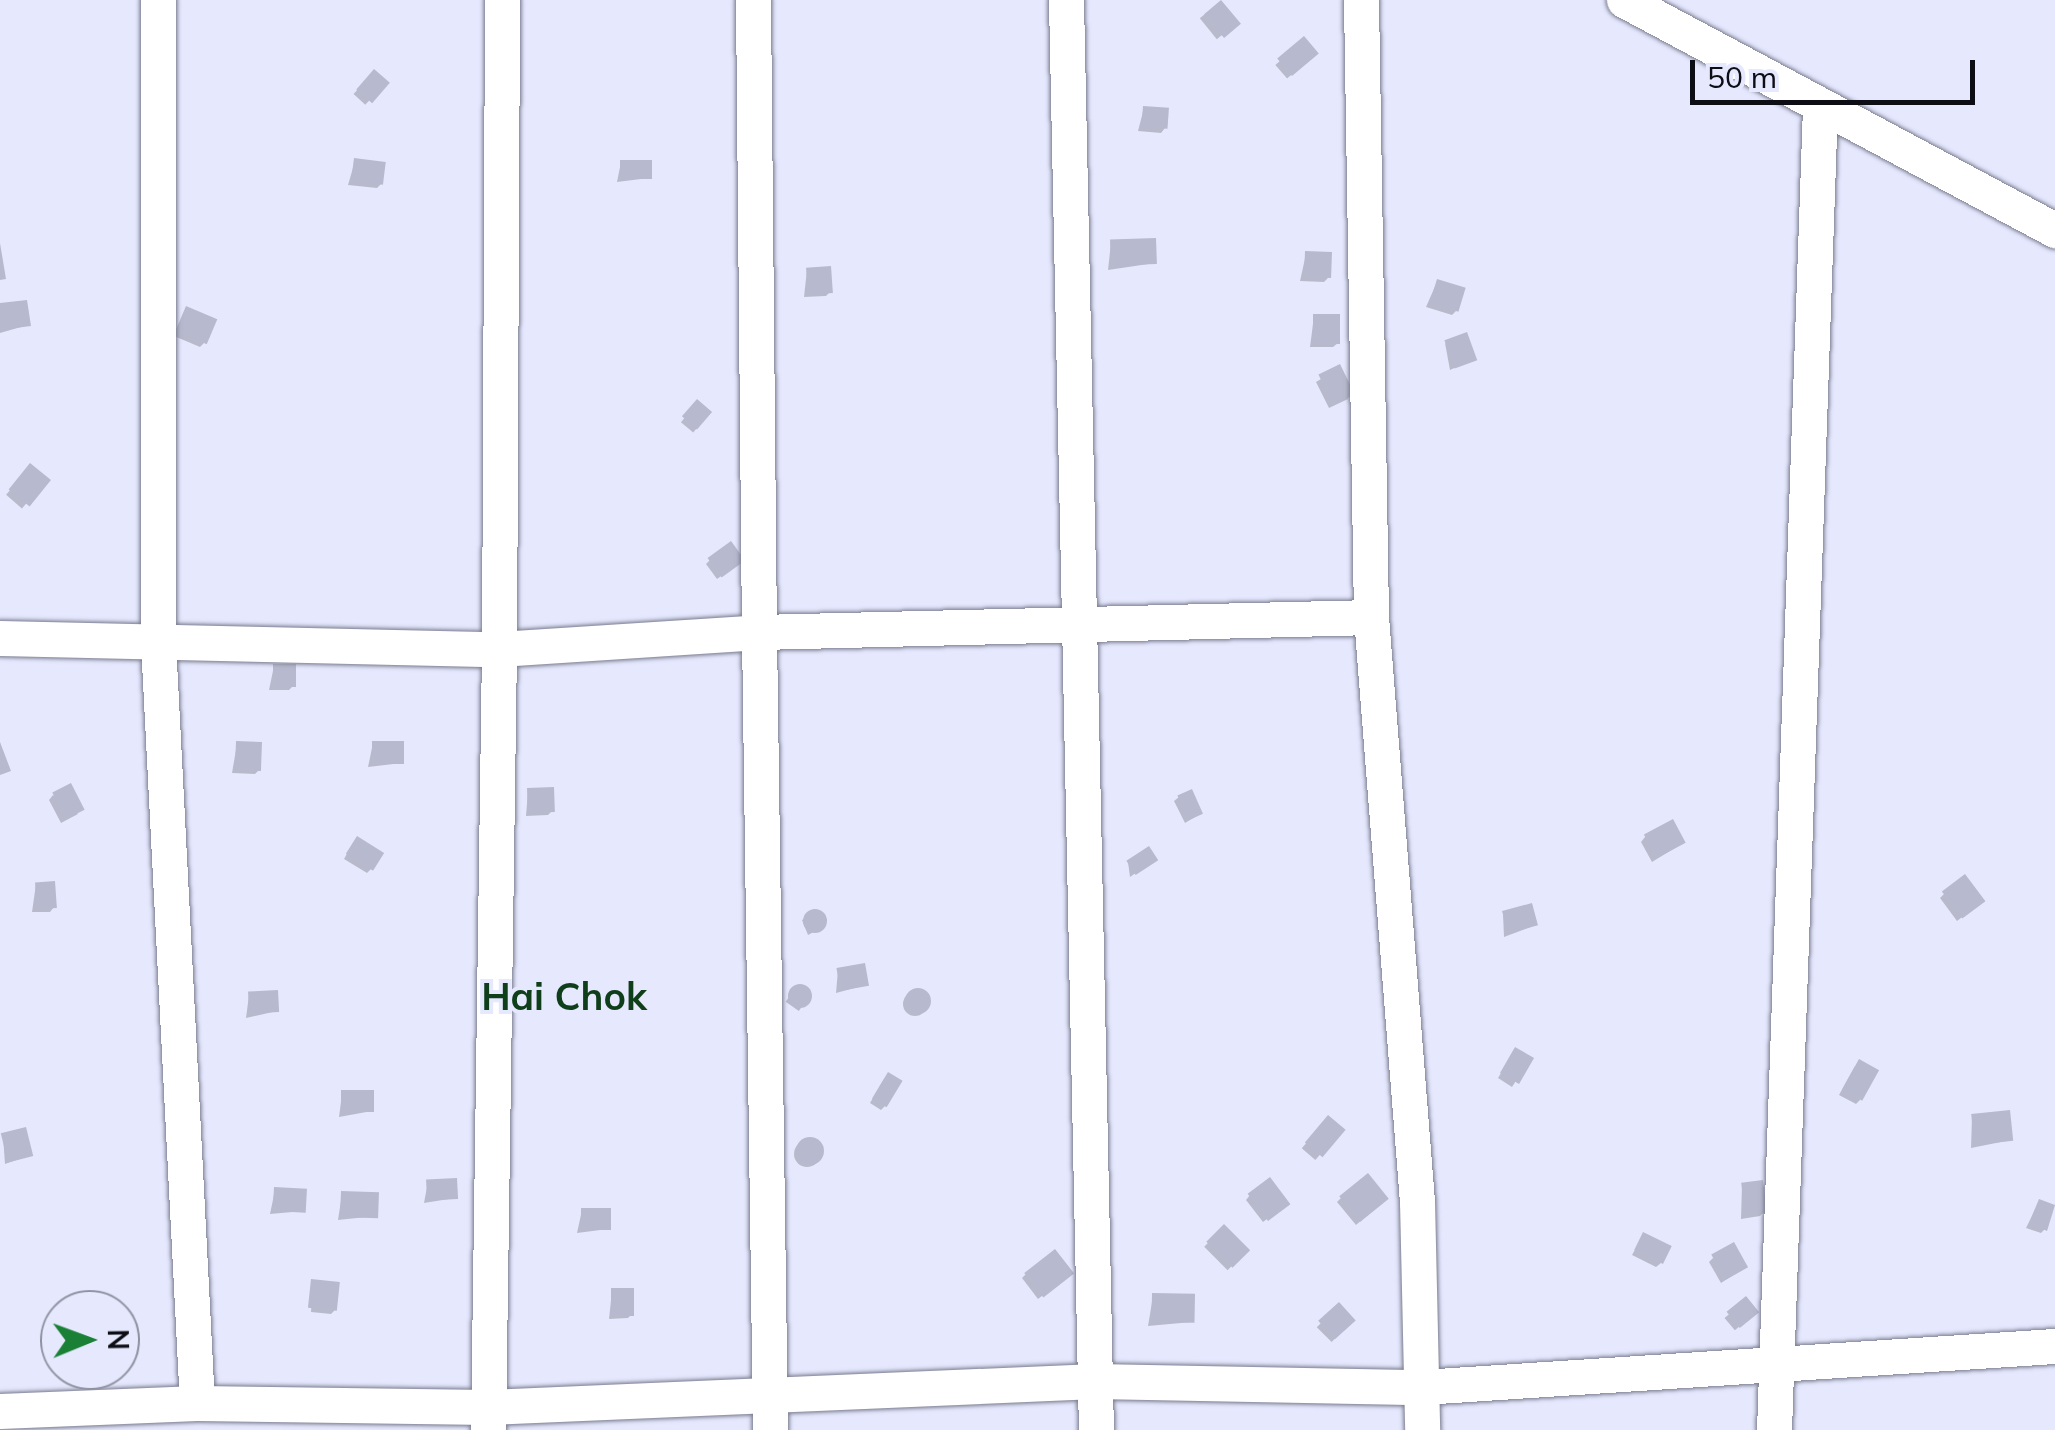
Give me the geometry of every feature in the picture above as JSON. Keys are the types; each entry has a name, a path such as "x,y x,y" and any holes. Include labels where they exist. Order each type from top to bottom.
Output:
{"street":[{"path":"158,0 158,642 197,1403"},
{"path":"488,1418 499,649 502,0"},
{"path":"753,0 770,1430"},
{"path":"1066,0 1096,1430"},
{"path":"1361,0 1370,617 1417,1201 1422,1430"},
{"path":"1624,0 2055,230"},
{"path":"1774,1430 1820,107"},
{"path":"0,638 499,649 760,632 1078,619 1370,617"},
{"path":"0,1411 197,1403 488,1418 768,1394 1095,1381 1422,1387 2055,1346"}],"building":[{"path":"1221,0 1241,24 1224,38 1204,14"},
{"path":"1304,36 1319,54 1292,76 1277,58"},
{"path":"374,69 390,83 372,103 356,89"},
{"path":"1143,106 1169,108 1167,129 1142,127"},
{"path":"354,158 386,162 383,185 351,181"},
{"path":"620,160 652,160 652,179 620,179"},
{"path":"1156,238 1157,264 1111,266 1110,240"},
{"path":"0,243 6,279 0,280"},
{"path":"1305,251 1332,252 1331,278 1304,277"},
{"path":"831,266 833,293 808,295 806,268"},
{"path":"1437,279 1466,288 1458,312 1430,303"},
{"path":"27,300 31,326 0,330 0,303"},
{"path":"186,306 217,319 207,344 175,331"},
{"path":"1313,314 1340,314 1340,344 1313,344"},
{"path":"1467,332 1477,360 1455,368 1444,340"},
{"path":"1340,364 1355,395 1333,405 1318,375"},
{"path":"697,399 712,412 697,429 682,416"},
{"path":"30,463 51,480 30,506 9,489"},
{"path":"731,541 745,560 722,577 708,558"},
{"path":"273,664 296,664 296,687 273,687"},
{"path":"236,741 262,742 261,771 235,770"},
{"path":"372,741 404,741 404,764 372,764"},
{"path":"0,742 11,771 0,775"},
{"path":"71,783 85,810 66,819 52,793"},
{"path":"554,787 555,812 528,813 527,788"},
{"path":"1192,789 1203,814 1188,820 1177,796"},
{"path":"1673,819 1686,843 1657,858 1644,834"},
{"path":"357,836 384,853 373,871 346,854"},
{"path":"1149,846 1158,860 1136,875 1126,861"},
{"path":"1965,874 1985,901 1962,919 1942,891"},
{"path":"55,881 57,908 37,909 35,882"},
{"path":"1532,903 1538,925 1508,933 1502,911"},
{"path":"815,909 827,921 815,933 803,921"},
{"path":"865,963 869,986 840,991 836,968"},
{"path":"800,984 809,987 809,1005 800,1008 791,1005 788,996 791,987"},
{"path":"918,988 927,992 931,1001 927,1010 918,1014 909,1010 905,1001 909,992"},
{"path":"278,990 279,1012 249,1014 248,992"},
{"path":"1515,1047 1534,1058 1519,1084 1500,1073"},
{"path":"1859,1059 1879,1070 1862,1101 1842,1090"},
{"path":"888,1072 903,1081 887,1107 872,1099"},
{"path":"341,1090 374,1090 374,1112 341,1112"},
{"path":"2010,1110 2013,1141 1974,1145 1971,1114"},
{"path":"1328,1115 1346,1130 1322,1157 1305,1143"},
{"path":"26,1127 33,1156 8,1162 1,1133"},
{"path":"810,1137 820,1141 824,1151 820,1161 810,1165 800,1161 796,1151 800,1141"},
{"path":"1368,1173 1389,1199 1360,1222 1339,1196"},
{"path":"1270,1177 1290,1204 1268,1221 1248,1194"},
{"path":"457,1178 458,1199 427,1201 426,1180"},
{"path":"1763,1180 1767,1213 1745,1215 1741,1183"},
{"path":"274,1187 307,1189 306,1213 273,1211"},
{"path":"341,1191 379,1192 378,1218 340,1217"},
{"path":"2039,1199 2055,1205 2047,1231 2029,1223"},
{"path":"581,1208 611,1208 611,1230 581,1230"},
{"path":"1224,1224 1250,1250 1232,1268 1206,1242"},
{"path":"1643,1232 1672,1246 1663,1264 1634,1250"},
{"path":"1734,1242 1748,1267 1725,1280 1711,1255"},
{"path":"1055,1249 1074,1273 1043,1297 1024,1273"},
{"path":"311,1279 340,1282 337,1311 308,1308"},
{"path":"611,1288 634,1288 634,1316 611,1316"},
{"path":"1152,1293 1195,1294 1194,1323 1151,1322"},
{"path":"1746,1296 1759,1312 1740,1328 1727,1312"},
{"path":"1339,1302 1356,1321 1335,1339 1318,1321"}],"district":[{"name":"Hai Chok","path":"564,997"}]}
